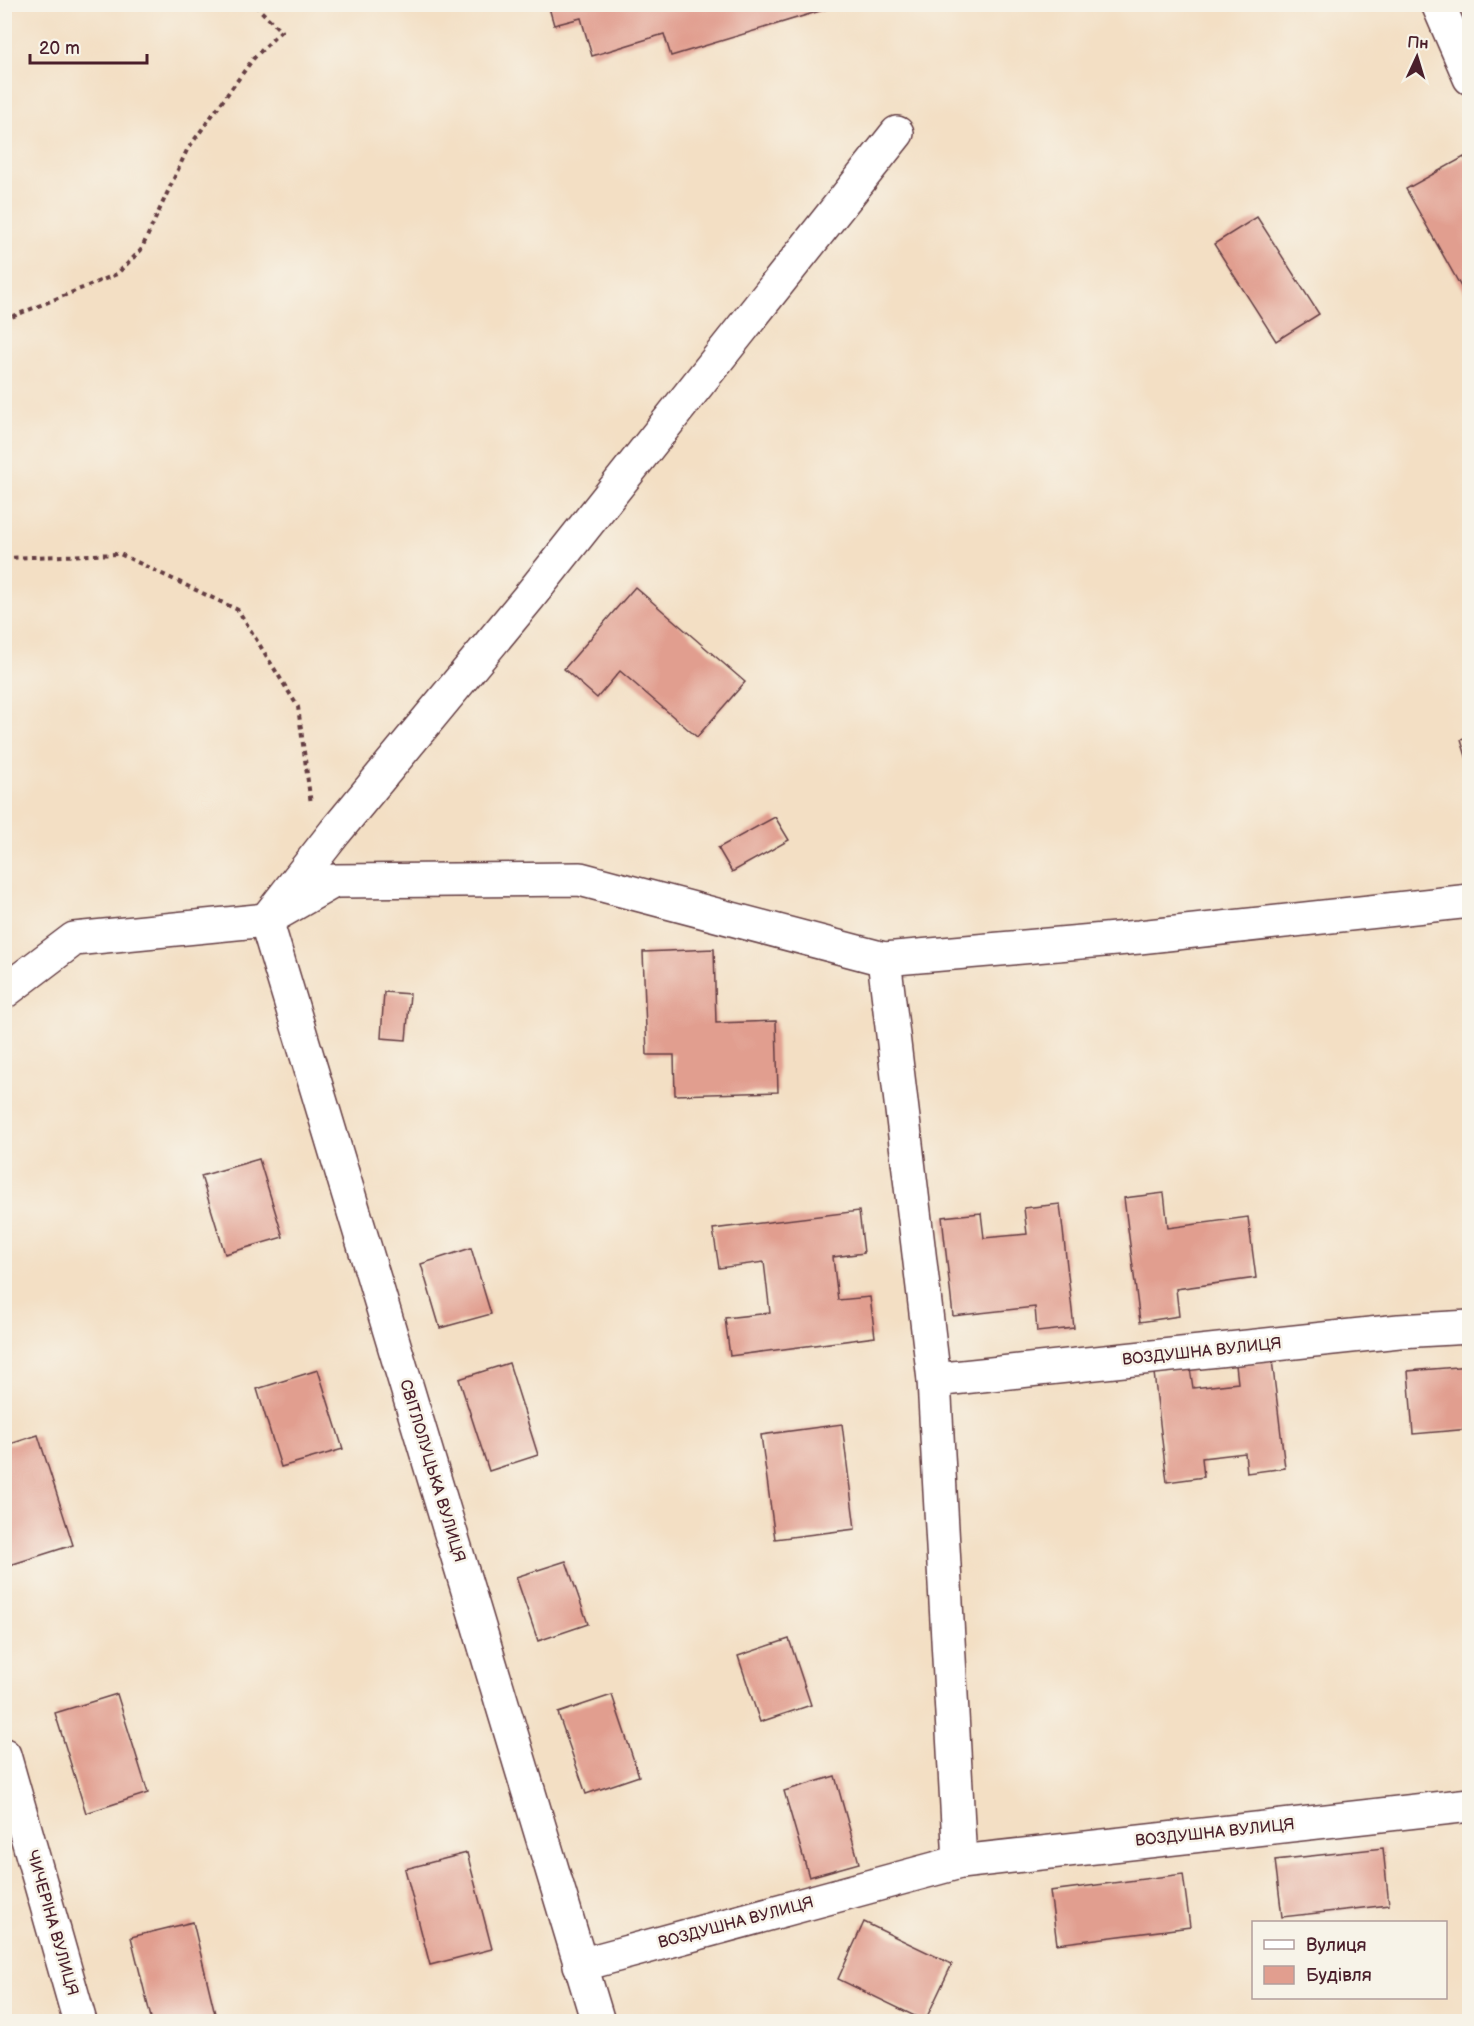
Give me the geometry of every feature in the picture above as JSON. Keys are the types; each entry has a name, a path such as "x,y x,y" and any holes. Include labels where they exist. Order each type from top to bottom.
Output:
{"street":[{"path":"1438,4 1470,78"},
{"path":"266,920 335,832 529,597 897,133"},
{"path":"4,992 74,939 266,920 334,881 580,879 884,959 1139,937 1470,901"},
{"name":"СВІТЛОЛУЦЬКА ВУЛИЦЯ","path":"266,920 598,2022"},
{"path":"884,959 934,1380 960,1862"},
{"name":"ВОЗДУШНА ВУЛИЦЯ","path":"934,1380 1399,1331 1470,1327"},
{"name":"ЧИЧЕРІНА ВУЛИЦЯ","path":"4,1755 80,2022"},
{"name":"ВОЗДУШНА ВУЛИЦЯ","path":"580,1965 960,1862 1470,1804"}],"path":[{"path":"4,320 117,274 141,250 187,150 253,59 281,31 254,4"},
{"path":"4,558 120,554 238,609 298,707 317,856"}],"building":[{"path":"548,4 840,5 671,56 664,34 592,56 581,18 554,25"},
{"path":"1464,157 1470,167 1470,303 1406,189"},
{"path":"1257,217 1319,314 1276,341 1214,244"},
{"path":"635,587 745,682 697,737 620,671 597,698 564,669"},
{"path":"1470,737 1470,765 1469,766 1461,740"},
{"path":"775,817 789,840 732,872 718,848"},
{"path":"714,949 716,1023 776,1021 778,1092 675,1095 674,1055 647,1055 643,952"},
{"path":"384,992 410,994 406,1040 381,1038"},
{"path":"259,1159 283,1237 225,1254 201,1176"},
{"path":"1164,1193 1168,1228 1248,1217 1256,1278 1176,1289 1179,1316 1140,1322 1124,1198"},
{"path":"1060,1204 1074,1328 1037,1332 1035,1307 953,1316 942,1217 981,1213 984,1238 1027,1234 1024,1208"},
{"path":"859,1211 864,1253 833,1257 838,1300 870,1297 875,1337 730,1356 725,1318 770,1313 764,1262 719,1268 713,1229"},
{"path":"471,1248 491,1314 440,1328 421,1264"},
{"path":"1272,1360 1285,1468 1247,1473 1245,1453 1202,1458 1204,1477 1167,1482 1154,1373 1190,1368 1193,1388 1238,1383 1236,1365"},
{"path":"509,1363 538,1455 489,1471 459,1379"},
{"path":"1470,1366 1470,1429 1413,1434 1408,1371"},
{"path":"318,1370 343,1449 281,1467 257,1389"},
{"path":"842,1424 855,1529 775,1539 761,1435"},
{"path":"38,1435 73,1545 10,1565 4,1548 4,1446"},
{"path":"566,1561 588,1624 538,1641 516,1577"},
{"path":"789,1639 811,1705 760,1722 738,1656"},
{"path":"117,1694 148,1793 86,1813 55,1713"},
{"path":"612,1695 639,1776 586,1794 558,1713"},
{"path":"835,1776 859,1863 809,1877 784,1791"},
{"path":"1383,1848 1389,1905 1282,1917 1275,1860"},
{"path":"467,1853 492,1949 430,1965 405,1869"},
{"path":"1183,1874 1190,1927 1057,1944 1050,1891"},
{"path":"193,1922 217,2022 152,2022 131,1937"},
{"path":"864,1922 952,1964 925,2021 838,1979"}]}
